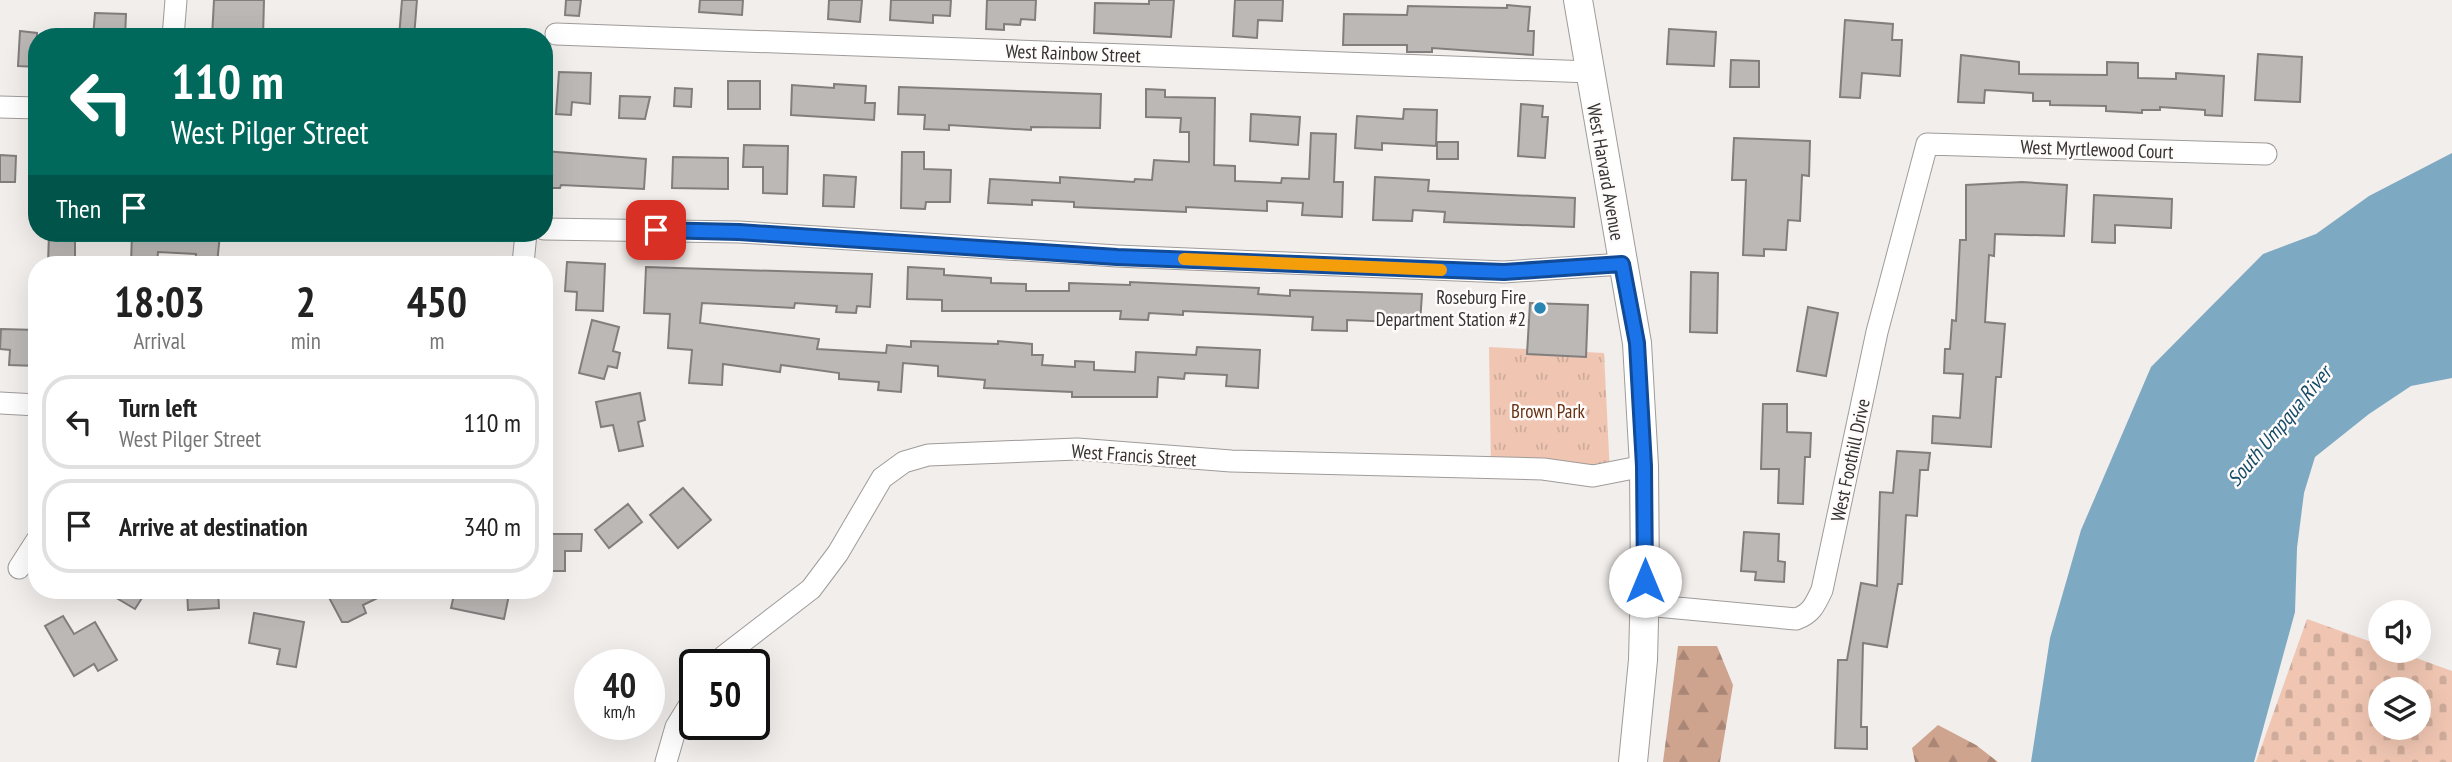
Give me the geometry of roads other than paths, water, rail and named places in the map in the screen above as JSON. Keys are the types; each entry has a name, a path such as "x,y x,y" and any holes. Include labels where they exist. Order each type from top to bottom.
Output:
{"main road":[{"name":"West Harvard Avenue","path":"1578,0 1637,343 1644,466 1645,605 1633,762"}],"street":[{"path":"174,28 176,0"},
{"name":"West Rainbow Street","path":"556,34 1590,72"},
{"path":"0,107 28,108"},
{"name":"West Myrtlewood Court","path":"1927,144 2266,154"},
{"name":"West Foothill Drive","path":"1645,605 1796,619 1807,615 1814,606 1822,590 1877,332 1927,144"},
{"path":"553,229 739,232 1117,257 1504,272 1622,264"},
{"path":"0,403 28,405"},
{"name":"West Francis Street","path":"733,649 811,589 838,553 882,478 904,461 928,455 1077,449 1231,461 1543,469 1593,476 1644,466"},
{"path":"19,568 28,554"},
{"path":"666,762 679,722"}],"water":[{"name":"South Umpqua River","path":"2452,153 2452,378 2411,386 2369,414 2315,457 2304,493 2297,548 2295,612 2254,762 2031,762 2050,638 2081,530 2151,367 2263,254 2316,234 2369,196"}],"place":[{"name":"Roseburg Fire Department Station #2","path":"1540,308"}],"park label":[{"name":"Brown Park","path":"1548,411"}]}
